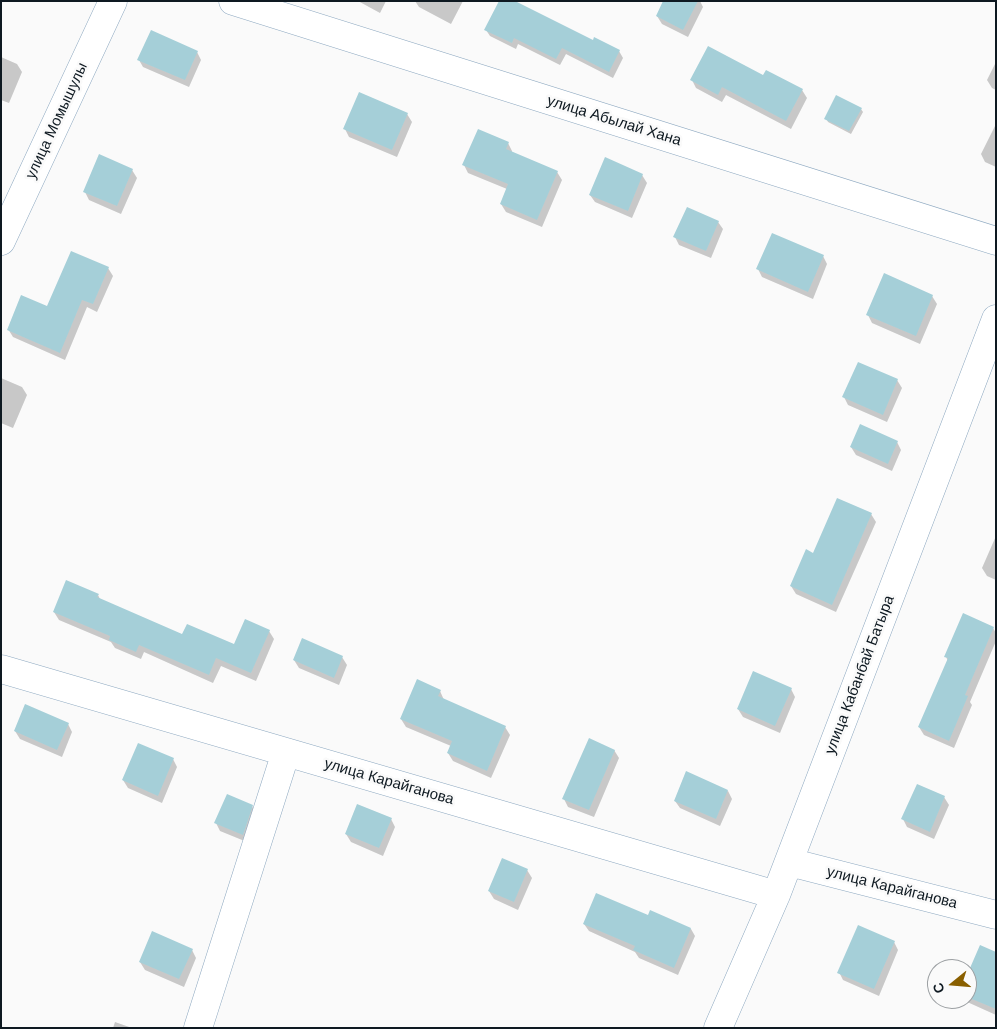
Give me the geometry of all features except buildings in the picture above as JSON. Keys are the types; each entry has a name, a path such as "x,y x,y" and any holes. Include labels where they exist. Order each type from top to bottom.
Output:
{"street":[{"name":"улица Момышулы","path":"1,241 113,1"},
{"name":"улица Абылай Хана","path":"233,1 996,241"},
{"name":"улица Кабанбай Батыра","path":"718,1028 789,862 996,319"},
{"name":"улица Карайганова","path":"1,669 776,895"},
{"path":"198,1028 286,752"},
{"name":"улица Карайганова","path":"789,862 996,915"}]}
